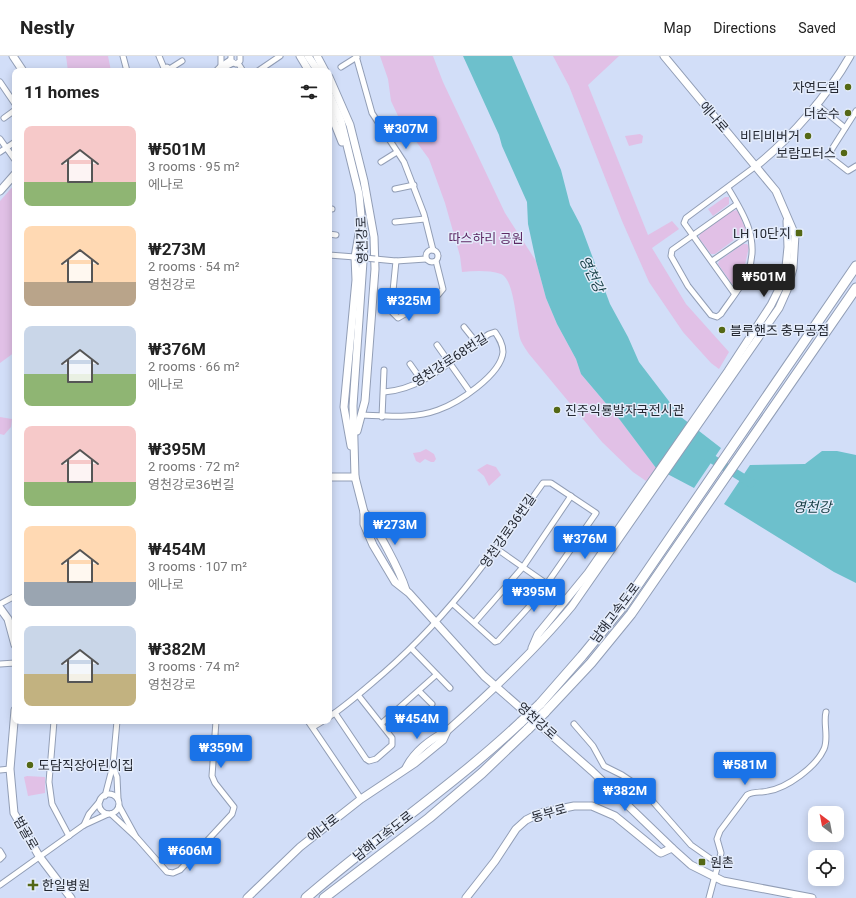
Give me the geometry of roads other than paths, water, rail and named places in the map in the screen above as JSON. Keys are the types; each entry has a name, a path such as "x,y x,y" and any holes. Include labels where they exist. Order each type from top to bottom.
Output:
{"highway":[{"name":"남해고속도로","path":"324,898 429,818 482,773 528,729 542,708 582,656 624,605 778,377 856,266"},
{"name":"남해고속도로","path":"306,898 333,875 446,788 521,722 542,708 591,663 631,614 856,288"}],"street":[{"path":"13,56 21,68"},
{"path":"123,56 126,68"},
{"path":"159,56 162,68"},
{"path":"219,68 230,59 241,56"},
{"path":"262,68 280,56"},
{"path":"300,56 307,68"},
{"path":"308,56 316,68"},
{"path":"317,56 323,68"},
{"name":"에나로","path":"248,898 300,846 361,799 415,763 442,740 447,731 497,686 531,650 538,634 588,573 657,480 731,373 779,308 788,290 793,268 795,235 786,219 776,191 664,56"},
{"path":"734,294 712,261 692,236 684,223 686,218 769,156 794,130 837,79 850,56"},
{"path":"341,67 356,57 372,113 404,162 414,185 433,250 438,254 436,261 442,289 438,295 398,318 391,311 396,261"},
{"path":"219,68 230,59"},
{"path":"230,59 240,68"},
{"path":"173,68 182,60"},
{"name":"영천강로","path":"332,83 344,108 355,143 365,186 374,237 375,259 365,401 357,435 354,477 364,512 372,521 402,578 406,590 435,624 484,676 592,771 672,848"},
{"path":"1,86 12,100"},
{"name":"영천강로","path":"332,101 341,121 360,194 364,248 353,406 355,464"},
{"path":"816,104 845,128"},
{"path":"856,111 832,149 830,157 848,171 856,166"},
{"path":"4,118 12,112"},
{"name":"영천강로","path":"332,116 341,138 354,190 360,239 355,257 356,280 344,407 355,464"},
{"path":"0,139 12,156"},
{"path":"0,152 12,144"},
{"path":"381,162 397,152"},
{"path":"0,190 12,177"},
{"path":"395,189 414,185"},
{"path":"728,188 747,220 753,249 748,273 722,314 717,317 711,315 688,286 671,256 672,250 737,204"},
{"path":"395,222 425,219"},
{"path":"332,234 336,235"},
{"path":"712,261 750,235"},
{"path":"433,250 426,253 426,259 431,263 436,261"},
{"path":"332,255 375,259"},
{"name":"영천강로","path":"375,259 396,261 426,259"},
{"path":"464,326 476,342"},
{"name":"영천강로68번길","path":"362,415 382,417 406,416 438,410 460,399 470,392 495,367 503,352 501,342 495,332 489,334 422,381 407,388 384,392"},
{"path":"437,345 470,392"},
{"path":"410,364 422,381"},
{"path":"382,417 384,370"},
{"path":"332,477 354,477"},
{"name":"영천강로36번길","path":"332,715 412,648 435,624 497,549 543,482 551,482 596,513 547,584 498,641 495,642 475,622 453,604"},
{"path":"475,622 522,567 571,496"},
{"path":"497,549 547,584"},
{"path":"0,604 12,598"},
{"path":"0,608 8,619 12,634"},
{"path":"412,648 436,676 450,688"},
{"path":"0,664 12,663"},
{"path":"382,723 403,707 436,676"},
{"path":"420,692 432,704"},
{"path":"335,713 366,759 370,761 376,759 392,744 392,738 382,723 358,694"},
{"path":"403,707 414,722"},
{"path":"709,898 721,853 717,839 720,831 746,795 768,792 797,779 824,749 826,712"},
{"name":"범골로","path":"14,724 10,769 14,813 39,856 71,898"},
{"path":"54,724 49,782 52,804 69,836"},
{"path":"84,824 89,814 105,796 113,765 117,724"},
{"path":"100,801 101,809 110,814 137,838 167,872 173,873 180,870 232,814 234,807 215,784 212,776 216,724"},
{"path":"310,724 361,799"},
{"path":"313,727 318,724"},
{"path":"574,724 593,746 604,766 622,775 640,787 691,845 718,864"},
{"path":"0,885 84,824 116,812 119,806 119,800 113,765"},
{"path":"0,770 10,769"},
{"path":"105,796 113,795 119,800"},
{"path":"119,806 137,838"},
{"name":"동부로","path":"466,898 496,861 516,829 526,820 540,813 574,806 592,806 615,816 659,852 661,853 672,848"},
{"path":"672,848 691,865 723,881 812,898"},
{"path":"0,851 3,856 0,859"}],"water":[{"path":"463,56 512,56 561,170 570,205 581,226 610,304 628,337 639,362 681,417 721,448 694,488 656,468 620,420 581,374 576,359 557,324 546,298 528,224 527,202 502,146 499,135"},
{"name":"영천강","path":"822,451 837,451 856,455 856,583 834,572 724,504 750,465 805,464"}],"waterway":[{"name":"영천강","path":"704,454 751,483"}],"place":[{"name":"자연드림","path":"848,87"},
{"name":"더순수","path":"848,113"},
{"name":"비티비버거","path":"808,136"},
{"name":"보람모터스","path":"844,153"},
{"name":"LH 10단지","path":"799,233"},
{"name":"블루핸즈 충무공점","path":"722,330"},
{"name":"진주익룡발자국전시관","path":"557,410"},
{"name":"도담직장어린이집","path":"30,765"},
{"name":"원촌","path":"702,862"},
{"name":"한일병원","path":"33,885"}],"park label":[{"name":"따스하리 공원","path":"486,238"}]}
